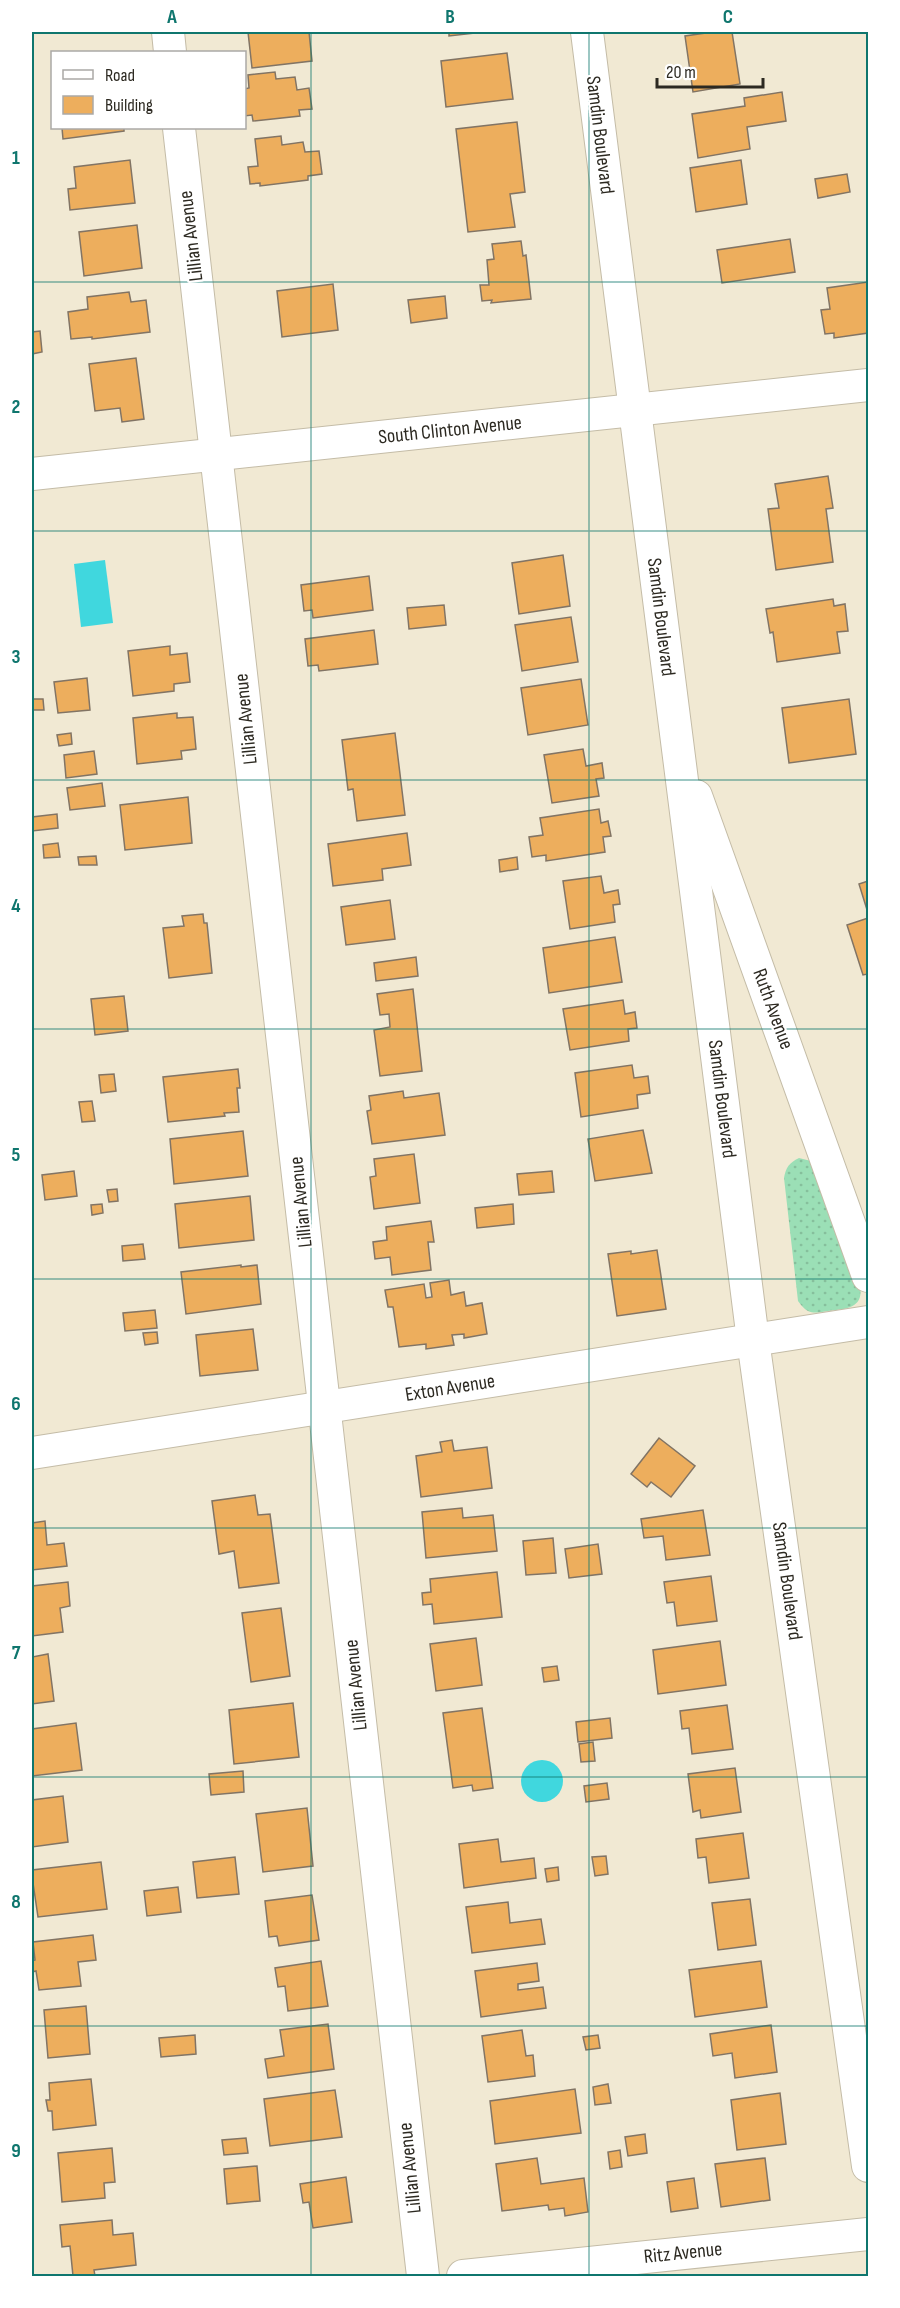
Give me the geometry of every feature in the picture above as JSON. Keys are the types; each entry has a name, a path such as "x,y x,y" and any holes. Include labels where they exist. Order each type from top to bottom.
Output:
{"street":[{"path":"168,32 170,51"},
{"name":"Samdin Boulevard","path":"587,32 753,1340 868,2166"},
{"name":"Lillian Avenue","path":"179,129 423,2277"},
{"name":"South Clinton Avenue","path":"32,474 868,386"},
{"name":"Ruth Avenue","path":"677,742 868,1276"},
{"name":"Exton Avenue","path":"32,1453 868,1322"},
{"name":"Ritz Avenue","path":"463,2277 868,2234"}],"green space":[{"path":"799,1158 815,1162 860,1287 859,1300 852,1306 813,1312 805,1309 798,1301 784,1178 788,1166"}],"water":[{"path":"105,560 113,623 81,627 74,564"},
{"path":"542,1760 557,1766 563,1781 557,1796 542,1802 527,1796 521,1781 527,1766"}],"building":[{"path":"248,32 309,32 312,61 252,68"},
{"path":"449,32 484,32 449,36"},
{"path":"732,32 740,84 693,92 685,36"},
{"path":"507,53 513,99 446,107 441,61"},
{"path":"275,72 276,79 295,77 297,90 309,88 312,109 299,110 300,116 253,121 252,115 246,116 248,75"},
{"path":"782,92 786,121 747,127 750,149 698,158 692,114 745,106 744,98"},
{"path":"517,122 525,192 510,194 515,227 468,232 456,129"},
{"path":"62,129 124,129 124,131 63,139"},
{"path":"281,136 282,145 303,142 305,152 319,151 322,174 308,176 308,180 260,186 260,183 250,184 248,167 258,166 255,139"},
{"path":"130,160 135,203 70,210 68,189 76,188 74,167"},
{"path":"741,160 747,204 696,212 690,168"},
{"path":"847,174 850,192 818,198 815,179"},
{"path":"137,225 142,268 84,276 79,232"},
{"path":"790,239 795,272 722,283 717,250"},
{"path":"521,241 523,256 526,255 531,299 491,303 492,300 482,301 480,285 489,285 487,260 494,259 492,244"},
{"path":"868,282 868,333 834,338 834,333 825,334 821,310 830,309 827,288"},
{"path":"333,284 338,330 282,337 277,291"},
{"path":"129,292 131,302 146,300 150,332 92,339 92,337 71,339 68,312 88,309 87,297"},
{"path":"445,296 447,318 411,323 408,300"},
{"path":"40,331 42,352 32,354 32,332"},
{"path":"136,358 144,419 122,422 120,408 95,411 89,364"},
{"path":"828,476 833,508 826,509 833,562 776,570 768,509 779,508 775,484"},
{"path":"563,555 570,606 519,614 512,563"},
{"path":"369,576 373,610 313,618 312,610 304,611 301,585"},
{"path":"833,599 834,606 845,604 848,631 837,632 840,653 777,662 773,632 770,633 766,609"},
{"path":"444,605 446,625 409,629 407,608"},
{"path":"571,617 578,662 522,671 515,625"},
{"path":"374,630 378,664 319,671 318,665 308,666 305,639"},
{"path":"170,646 170,655 187,653 190,682 174,684 174,691 133,696 128,651"},
{"path":"87,678 90,710 58,713 54,682"},
{"path":"581,679 588,725 528,735 521,688"},
{"path":"32,699 43,699 44,710 32,710"},
{"path":"849,699 856,754 789,763 782,708"},
{"path":"177,713 177,718 193,717 196,749 181,751 182,759 137,764 133,718"},
{"path":"71,733 72,744 59,746 57,735"},
{"path":"395,733 405,815 357,821 353,789 348,790 342,740"},
{"path":"583,749 586,766 602,763 604,778 596,779 599,796 552,803 544,755"},
{"path":"94,751 97,774 66,778 64,755"},
{"path":"102,783 105,806 70,810 67,788"},
{"path":"188,797 192,843 125,850 120,805"},
{"path":"599,809 601,823 608,821 611,836 603,837 605,852 546,861 546,855 532,857 529,837 543,835 540,818"},
{"path":"57,814 58,828 32,831 32,817"},
{"path":"407,833 411,865 382,869 383,880 333,886 328,844"},
{"path":"58,843 60,857 44,858 43,845"},
{"path":"96,856 97,865 79,865 78,857"},
{"path":"517,857 518,869 500,872 499,860"},
{"path":"601,876 604,893 618,890 620,904 613,905 615,922 570,929 563,881"},
{"path":"868,881 868,913 859,884"},
{"path":"390,900 395,939 346,945 341,907"},
{"path":"203,914 204,923 207,923 212,973 169,978 163,928 184,926 182,916"},
{"path":"868,918 868,974 863,975 847,925"},
{"path":"615,937 622,982 549,993 543,948"},
{"path":"416,957 418,976 376,981 374,963"},
{"path":"413,989 422,1071 380,1076 374,1030 390,1027 389,1014 380,1015 377,994"},
{"path":"124,996 128,1031 95,1035 91,999"},
{"path":"623,1000 625,1014 635,1012 637,1028 628,1029 629,1041 570,1050 563,1009"},
{"path":"632,1065 634,1078 648,1076 650,1093 637,1095 638,1108 581,1117 575,1073"},
{"path":"238,1069 239,1112 224,1113 225,1116 168,1122 163,1077"},
{"path":"114,1074 116,1091 101,1093 99,1075"},
{"path":"403,1091 404,1098 439,1093 445,1135 372,1144 367,1111 371,1110 369,1096"},
{"path":"92,1101 95,1121 82,1122 79,1102"},
{"path":"643,1130 652,1173 595,1181 588,1139"},
{"path":"243,1131 248,1176 174,1184 170,1139"},
{"path":"414,1154 420,1203 374,1209 370,1177 376,1176 374,1159"},
{"path":"74,1171 77,1196 45,1200 42,1175"},
{"path":"552,1171 554,1192 519,1195 517,1174"},
{"path":"117,1189 118,1201 109,1202 107,1190"},
{"path":"250,1196 254,1240 179,1248 175,1204"},
{"path":"102,1204 103,1213 92,1215 91,1205"},
{"path":"513,1204 514,1224 477,1228 475,1208"},
{"path":"431,1221 434,1242 428,1242 431,1270 392,1275 390,1257 375,1259 373,1242 387,1240 386,1227"},
{"path":"143,1244 145,1259 123,1261 122,1246"},
{"path":"657,1250 666,1309 617,1316 608,1254 631,1251 631,1254"},
{"path":"241,1265 241,1267 257,1265 261,1304 186,1314 181,1272"},
{"path":"449,1280 451,1295 464,1292 466,1306 482,1303 487,1334 464,1338 464,1334 452,1335 454,1345 426,1349 426,1344 399,1347 393,1307 388,1307 385,1290 424,1284 426,1298 432,1297 430,1283"},
{"path":"155,1310 157,1328 125,1331 123,1313"},
{"path":"253,1329 258,1370 200,1376 196,1335"},
{"path":"157,1332 158,1343 145,1345 143,1333"},
{"path":"659,1438 695,1466 671,1497 651,1482 647,1487 631,1474"},
{"path":"452,1440 454,1451 487,1447 492,1488 421,1497 416,1456 442,1452 440,1442"},
{"path":"255,1495 258,1515 270,1514 279,1583 239,1588 234,1551 219,1554 212,1501"},
{"path":"462,1508 463,1518 493,1515 497,1551 426,1558 422,1512"},
{"path":"703,1510 710,1555 666,1560 663,1536 644,1538 641,1519"},
{"path":"45,1521 47,1545 64,1543 67,1566 32,1570 32,1523"},
{"path":"553,1538 556,1573 526,1575 523,1541"},
{"path":"598,1544 602,1574 569,1578 565,1549"},
{"path":"497,1572 502,1617 434,1624 432,1604 423,1605 422,1593 431,1592 430,1579"},
{"path":"711,1576 717,1621 677,1626 674,1602 667,1603 664,1582"},
{"path":"68,1582 70,1606 60,1608 63,1632 32,1636 32,1586"},
{"path":"281,1608 290,1676 251,1682 242,1613"},
{"path":"476,1638 482,1685 436,1691 430,1644"},
{"path":"720,1641 726,1685 658,1694 653,1650"},
{"path":"48,1654 54,1701 32,1704 32,1657"},
{"path":"557,1666 559,1680 544,1682 542,1668"},
{"path":"293,1703 299,1757 234,1764 229,1710"},
{"path":"727,1705 733,1749 692,1754 689,1728 682,1729 680,1711"},
{"path":"482,1708 493,1788 473,1791 472,1785 453,1788 443,1713"},
{"path":"610,1718 612,1738 578,1742 576,1722"},
{"path":"76,1723 82,1770 32,1776 32,1729"},
{"path":"593,1742 595,1761 581,1762 579,1744"},
{"path":"735,1768 741,1812 701,1818 700,1810 693,1812 688,1774"},
{"path":"243,1771 244,1792 211,1795 209,1774"},
{"path":"607,1783 609,1799 586,1802 584,1786"},
{"path":"63,1796 68,1842 32,1847 32,1800"},
{"path":"307,1808 313,1866 263,1872 256,1814"},
{"path":"743,1833 749,1878 709,1883 706,1857 698,1858 696,1839"},
{"path":"498,1839 501,1862 534,1858 536,1878 464,1888 459,1844"},
{"path":"606,1856 608,1874 595,1876 592,1857"},
{"path":"235,1857 239,1894 197,1898 193,1862"},
{"path":"101,1862 107,1909 38,1917 32,1870"},
{"path":"558,1867 559,1880 547,1882 545,1869"},
{"path":"178,1887 181,1912 147,1916 144,1891"},
{"path":"312,1895 319,1940 279,1946 277,1936 269,1937 265,1901"},
{"path":"750,1899 756,1945 718,1950 712,1903"},
{"path":"508,1902 510,1923 541,1919 545,1944 472,1953 466,1907"},
{"path":"93,1935 96,1960 78,1962 81,1986 39,1990 36,1971 32,1972 32,1961 35,1960 33,1942"},
{"path":"321,1961 328,2006 288,2011 285,1986 278,1987 275,1968"},
{"path":"761,1961 767,2007 695,2017 689,1970"},
{"path":"537,1963 539,1981 518,1984 518,1990 543,1987 546,2008 481,2017 475,1971"},
{"path":"86,2006 90,2054 48,2058 44,2010"},
{"path":"328,2024 334,2069 268,2078 265,2059 284,2056 280,2030"},
{"path":"771,2025 777,2072 735,2078 732,2053 713,2056 710,2034"},
{"path":"522,2030 526,2056 533,2055 535,2076 488,2082 482,2036"},
{"path":"195,2035 196,2054 161,2057 159,2038"},
{"path":"598,2035 600,2048 586,2050 583,2037"},
{"path":"91,2079 96,2125 53,2130 52,2111 48,2111 46,2100 50,2100 49,2083"},
{"path":"608,2084 611,2103 595,2105 593,2087"},
{"path":"575,2089 581,2133 495,2144 490,2101"},
{"path":"335,2090 342,2137 270,2146 264,2099"},
{"path":"780,2093 786,2144 737,2150 731,2100"},
{"path":"645,2134 647,2153 628,2156 625,2137"},
{"path":"246,2138 248,2153 224,2155 222,2140"},
{"path":"112,2148 115,2182 104,2183 105,2198 62,2202 58,2153"},
{"path":"620,2150 622,2167 610,2169 608,2152"},
{"path":"537,2158 541,2184 584,2178 588,2212 565,2216 564,2208 549,2210 548,2205 502,2211 496,2164"},
{"path":"765,2158 770,2200 721,2207 715,2164"},
{"path":"257,2166 260,2201 227,2204 224,2169"},
{"path":"346,2177 352,2222 313,2228 309,2202 303,2203 300,2184"},
{"path":"694,2178 698,2208 671,2212 667,2182"},
{"path":"112,2220 113,2235 133,2233 136,2265 94,2270 95,2276 73,2276 70,2246 62,2247 60,2225"}]}
